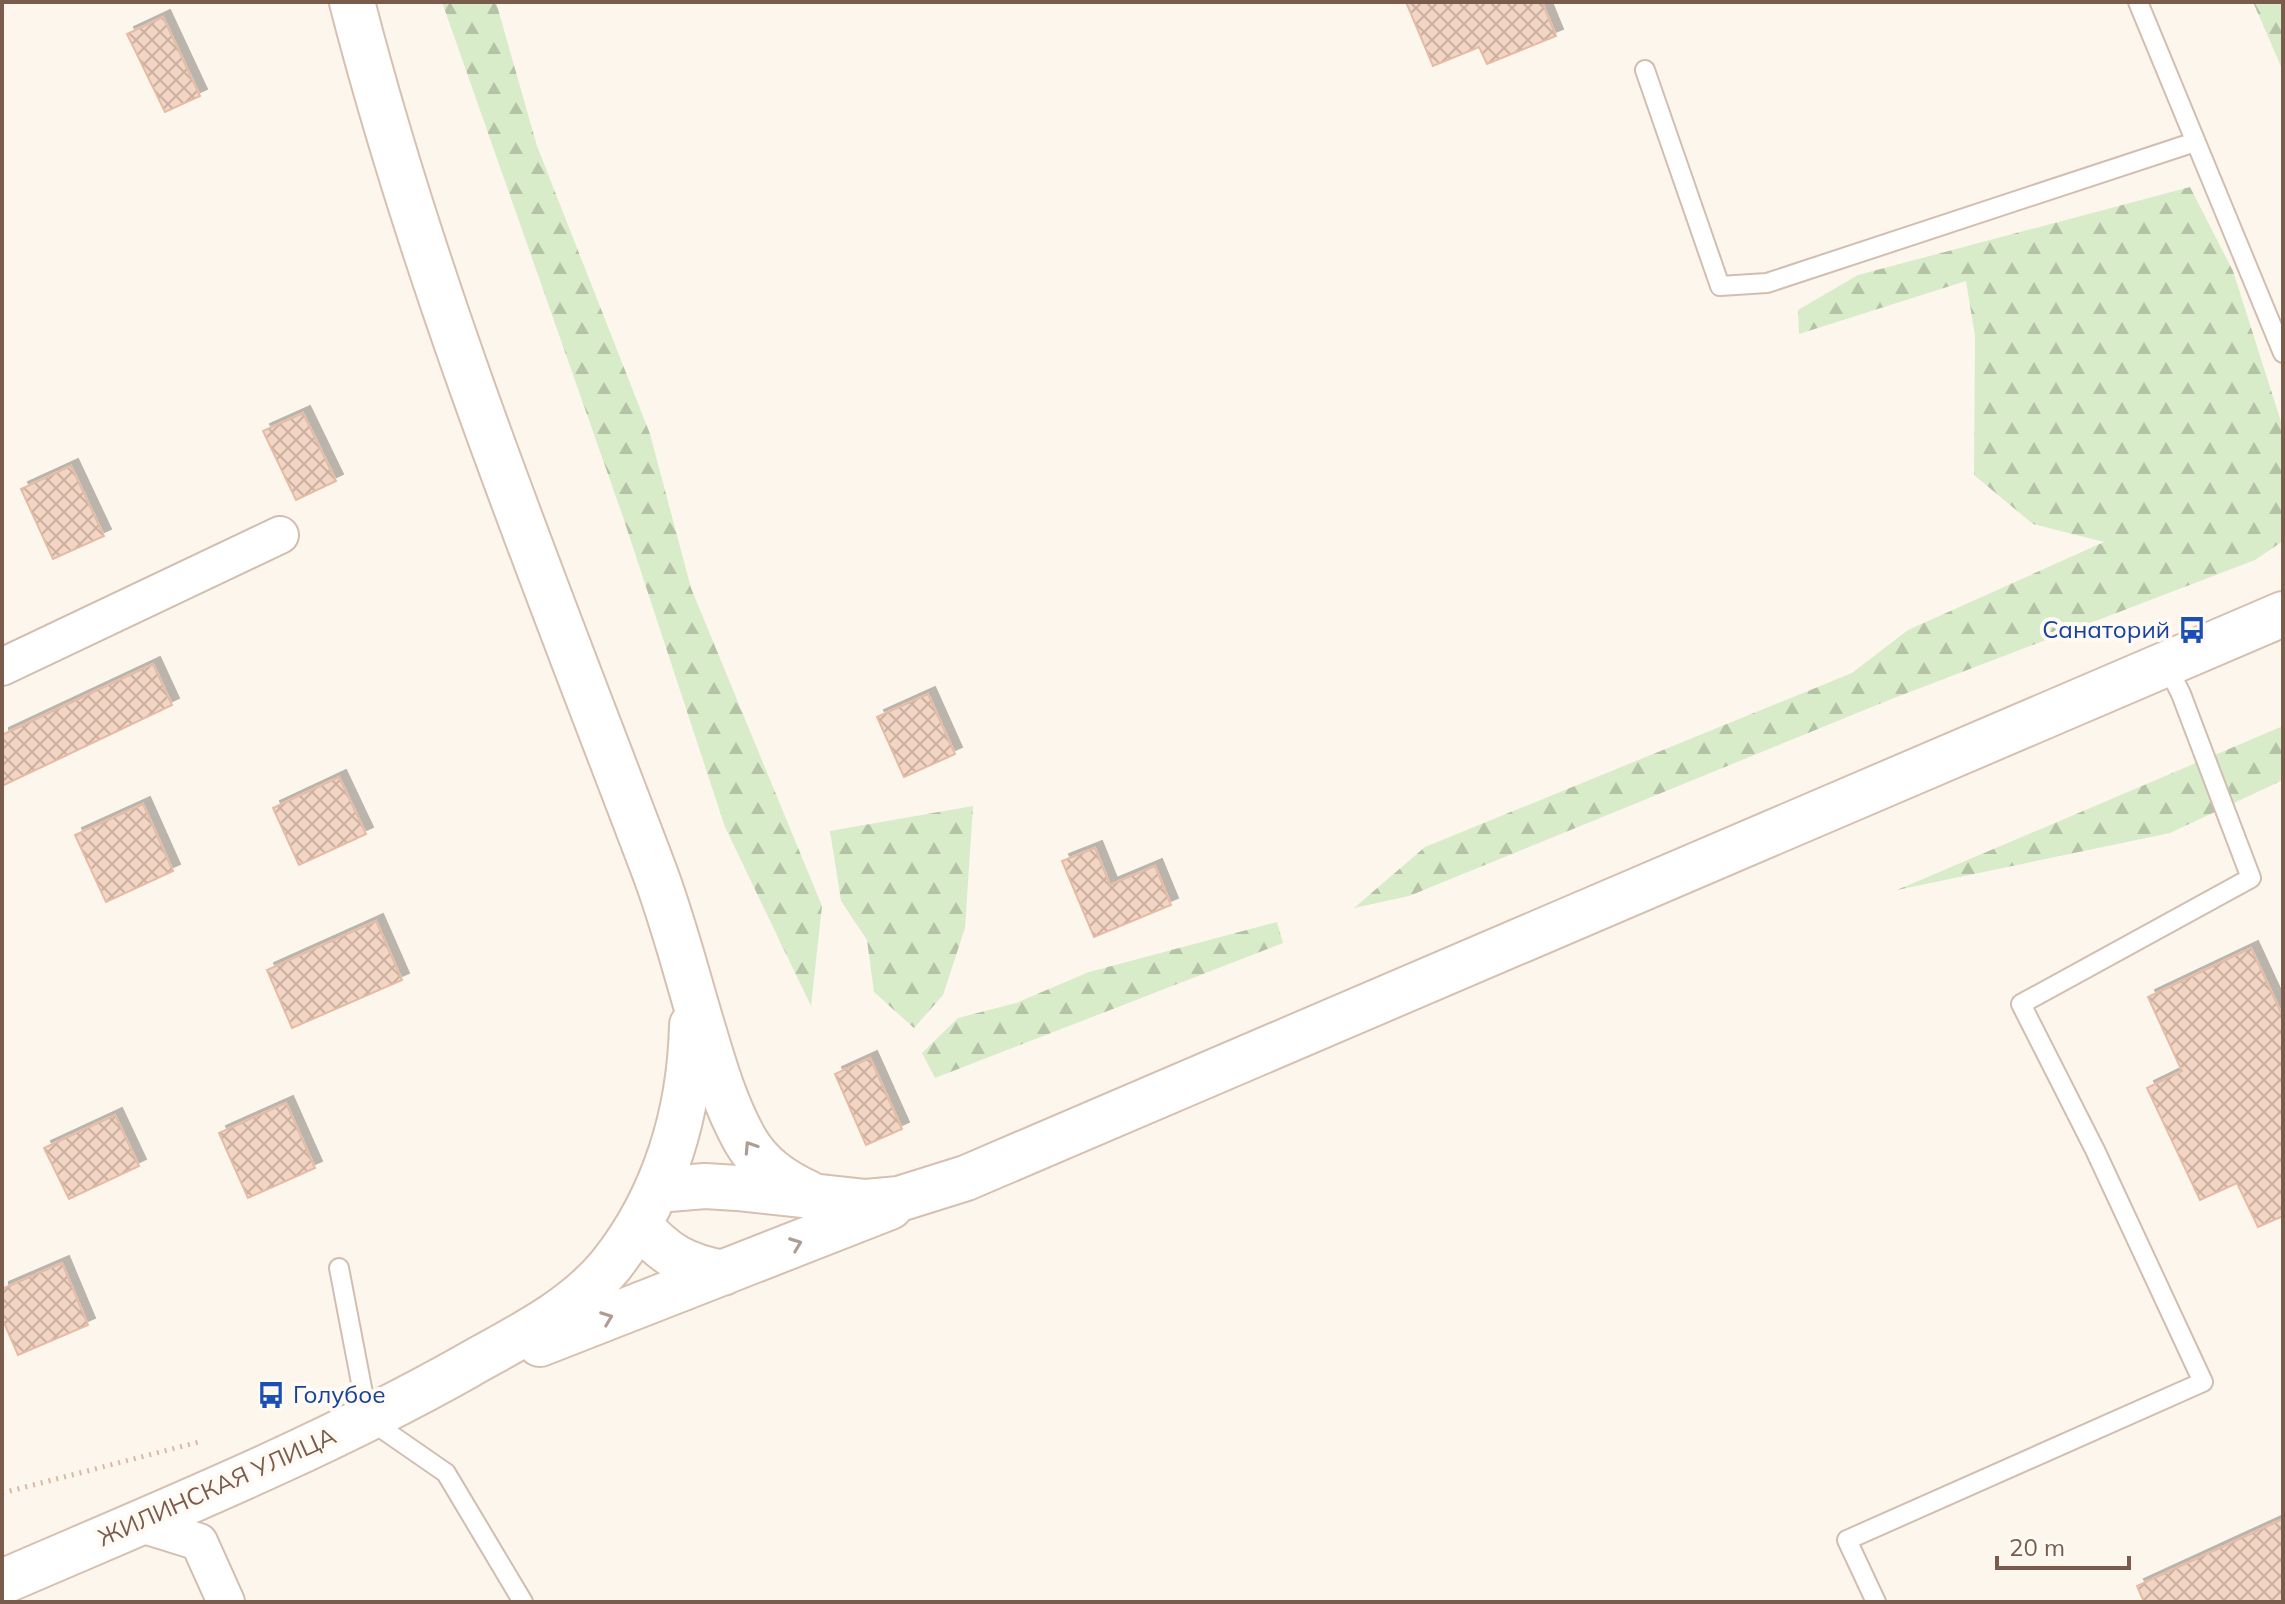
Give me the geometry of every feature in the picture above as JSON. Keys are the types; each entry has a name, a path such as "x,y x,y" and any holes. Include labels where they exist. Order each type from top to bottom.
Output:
{"street":[{"path":"352,2 461,355 665,899 718,1079 747,1143 762,1164 807,1193 837,1200"},
{"path":"2,667 280,535"},
{"path":"430,1387 952,1182 2283,614"},
{"path":"430,1387 539,1325 576,1299 608,1267 648,1207 669,1161 683,1111 691,1064 689,982"},
{"path":"648,1207 726,1187 866,1202 899,1199 952,1182"},
{"path":"648,1207 657,1245 679,1261 723,1273"},
{"name":"ЖИЛИНСКАЯ УЛИЦА","path":"2,1582 368,1419 430,1387"},
{"path":"138,1523 199,1542 226,1602"}],"lane":[{"path":"2138,2 2283,353"},
{"path":"1645,70 1720,286 1767,283 2195,142"},
{"path":"1876,1602 1847,1540 2203,1382 2095,1150 2021,1004 2251,878 2181,694 2165,663"},
{"path":"339,1268 368,1419 446,1473 523,1602"}],"path":[{"path":"2,1493 203,1441"}],"green space":[{"path":"442,2 496,2 537,146 650,434 691,588 822,906 811,1006 725,827 623,517"},
{"path":"2253,2 2283,2 2283,71"},
{"path":"2190,187 2233,271 2283,428 2283,541 2255,560 1894,698 1409,896 1354,908 1425,847 1852,673 1908,630 2104,542 2033,524 1974,475 1975,336 1966,281 1799,334 1798,310 1858,275"},
{"path":"2283,726 2283,780 2170,833 1897,890"},
{"path":"973,806 965,928 943,995 914,1028 874,992 867,940 841,901 830,831"},
{"path":"1277,922 1283,943 935,1078 922,1053 958,1018 1016,1003 1089,972"}],"building":[{"path":"1406,2 1542,2 1556,36 1487,64 1479,47 1433,66"},
{"path":"163,17 200,96 165,112 127,34"},
{"path":"303,413 336,481 296,500 263,431"},
{"path":"71,466 104,536 53,559 21,489"},
{"path":"153,664 172,705 2,786 2,735"},
{"path":"928,694 955,754 904,777 877,717"},
{"path":"339,777 366,834 299,865 273,808"},
{"path":"143,804 173,871 106,902 75,835"},
{"path":"1095,848 1110,885 1155,866 1171,905 1094,937 1062,861"},
{"path":"376,921 402,980 292,1028 267,970"},
{"path":"2251,948 2283,1017 2283,1216 2258,1227 2237,1183 2200,1200 2147,1088 2182,1071 2148,997"},
{"path":"870,1058 902,1129 866,1145 835,1074"},
{"path":"286,1103 315,1168 248,1198 219,1133"},
{"path":"115,1115 139,1166 69,1199 44,1148"},
{"path":"62,1263 88,1325 18,1355 2,1318 2,1289"},
{"path":"2283,1519 2283,1602 2144,1602 2137,1586"}],"place":[{"name":"Санаторий","path":"2192,630"},
{"name":"Голубое","path":"271,1395"}]}
